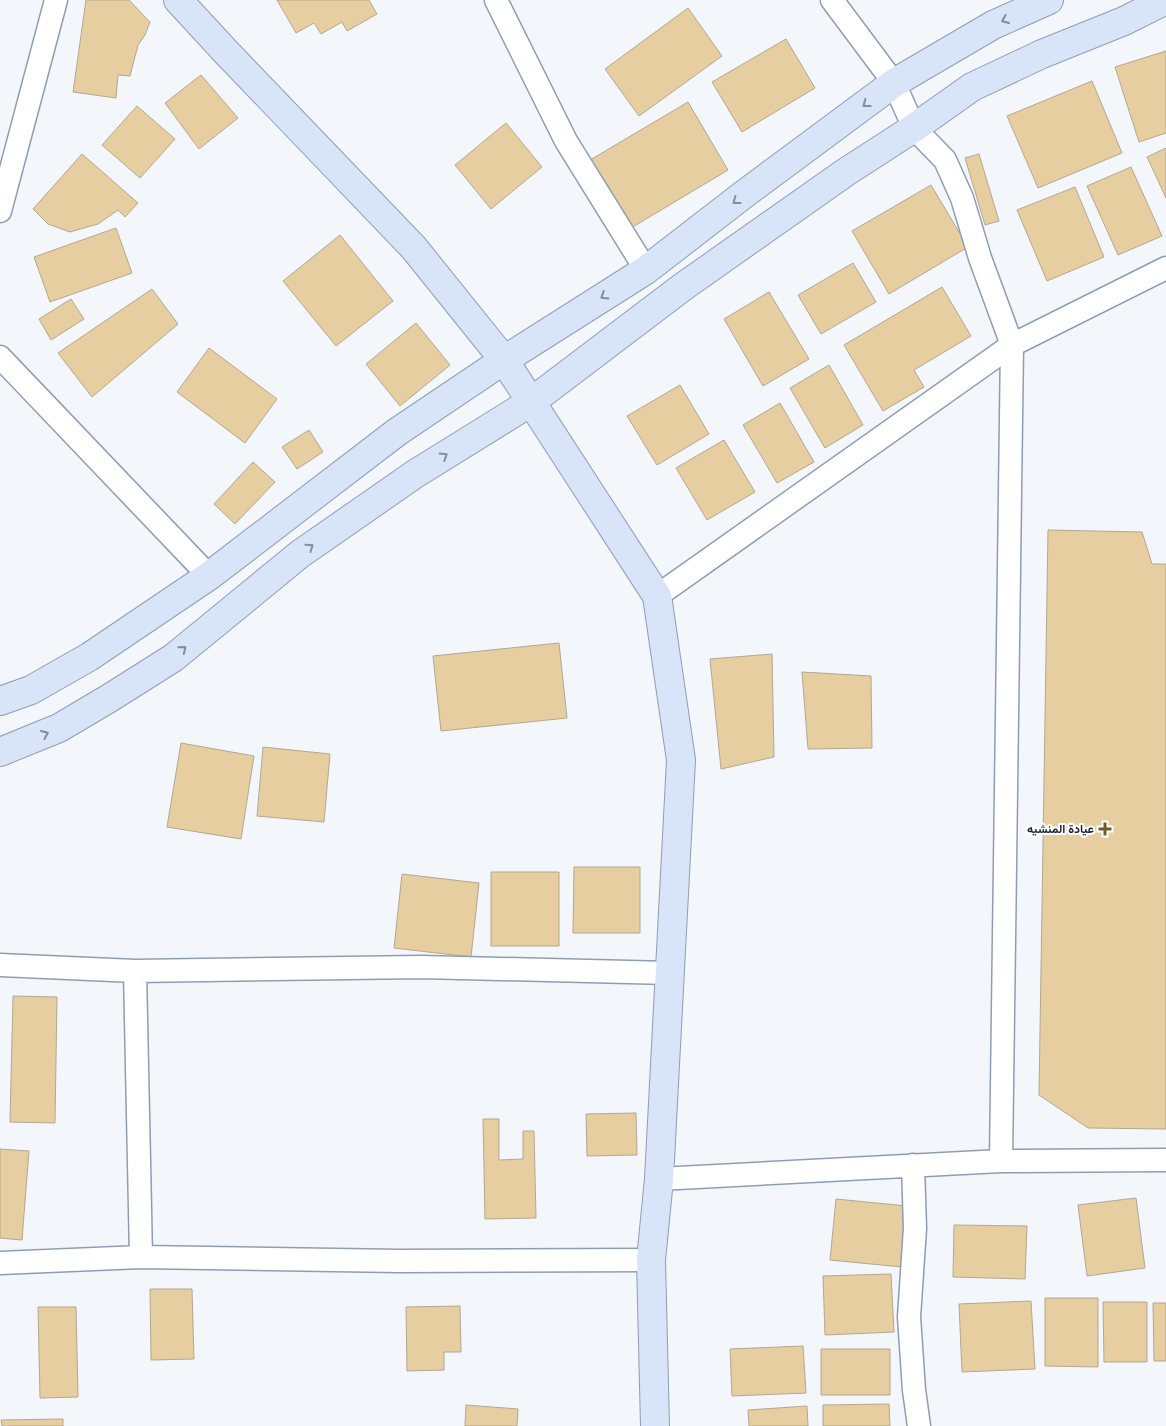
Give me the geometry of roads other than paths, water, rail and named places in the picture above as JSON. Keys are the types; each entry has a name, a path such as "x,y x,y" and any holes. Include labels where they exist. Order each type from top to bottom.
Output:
{"main road":[{"path":"178,0 414,248 504,360 657,596 681,760 659,1179 651,1260 655,1426"},
{"path":"0,702 31,690 89,658 209,576 397,432 504,360 646,270 743,195 894,84 993,25 1049,0"},
{"path":"0,752 59,728 173,658 300,554 415,474 531,402 684,286 846,172 914,128 972,87 1042,54 1124,21 1166,0"}],"street":[{"path":"0,211 4,188 56,0"},
{"path":"496,0 566,141 646,270"},
{"path":"832,0 894,84 914,128 945,160 959,191 980,258 1012,345 1001,1161"},
{"path":"657,596 1012,345 1166,268"},
{"path":"0,357 209,576"},
{"path":"0,965 135,970 421,967 669,973"},
{"path":"135,970 141,1257"},
{"path":"659,1179 1001,1161 1166,1160"},
{"path":"913,1165 915,1228 909,1317 914,1390 919,1426"},
{"path":"0,1262 141,1257 399,1261 651,1260"}],"place":[{"name":"عيادة المنشيه","path":"1105,829"}]}
